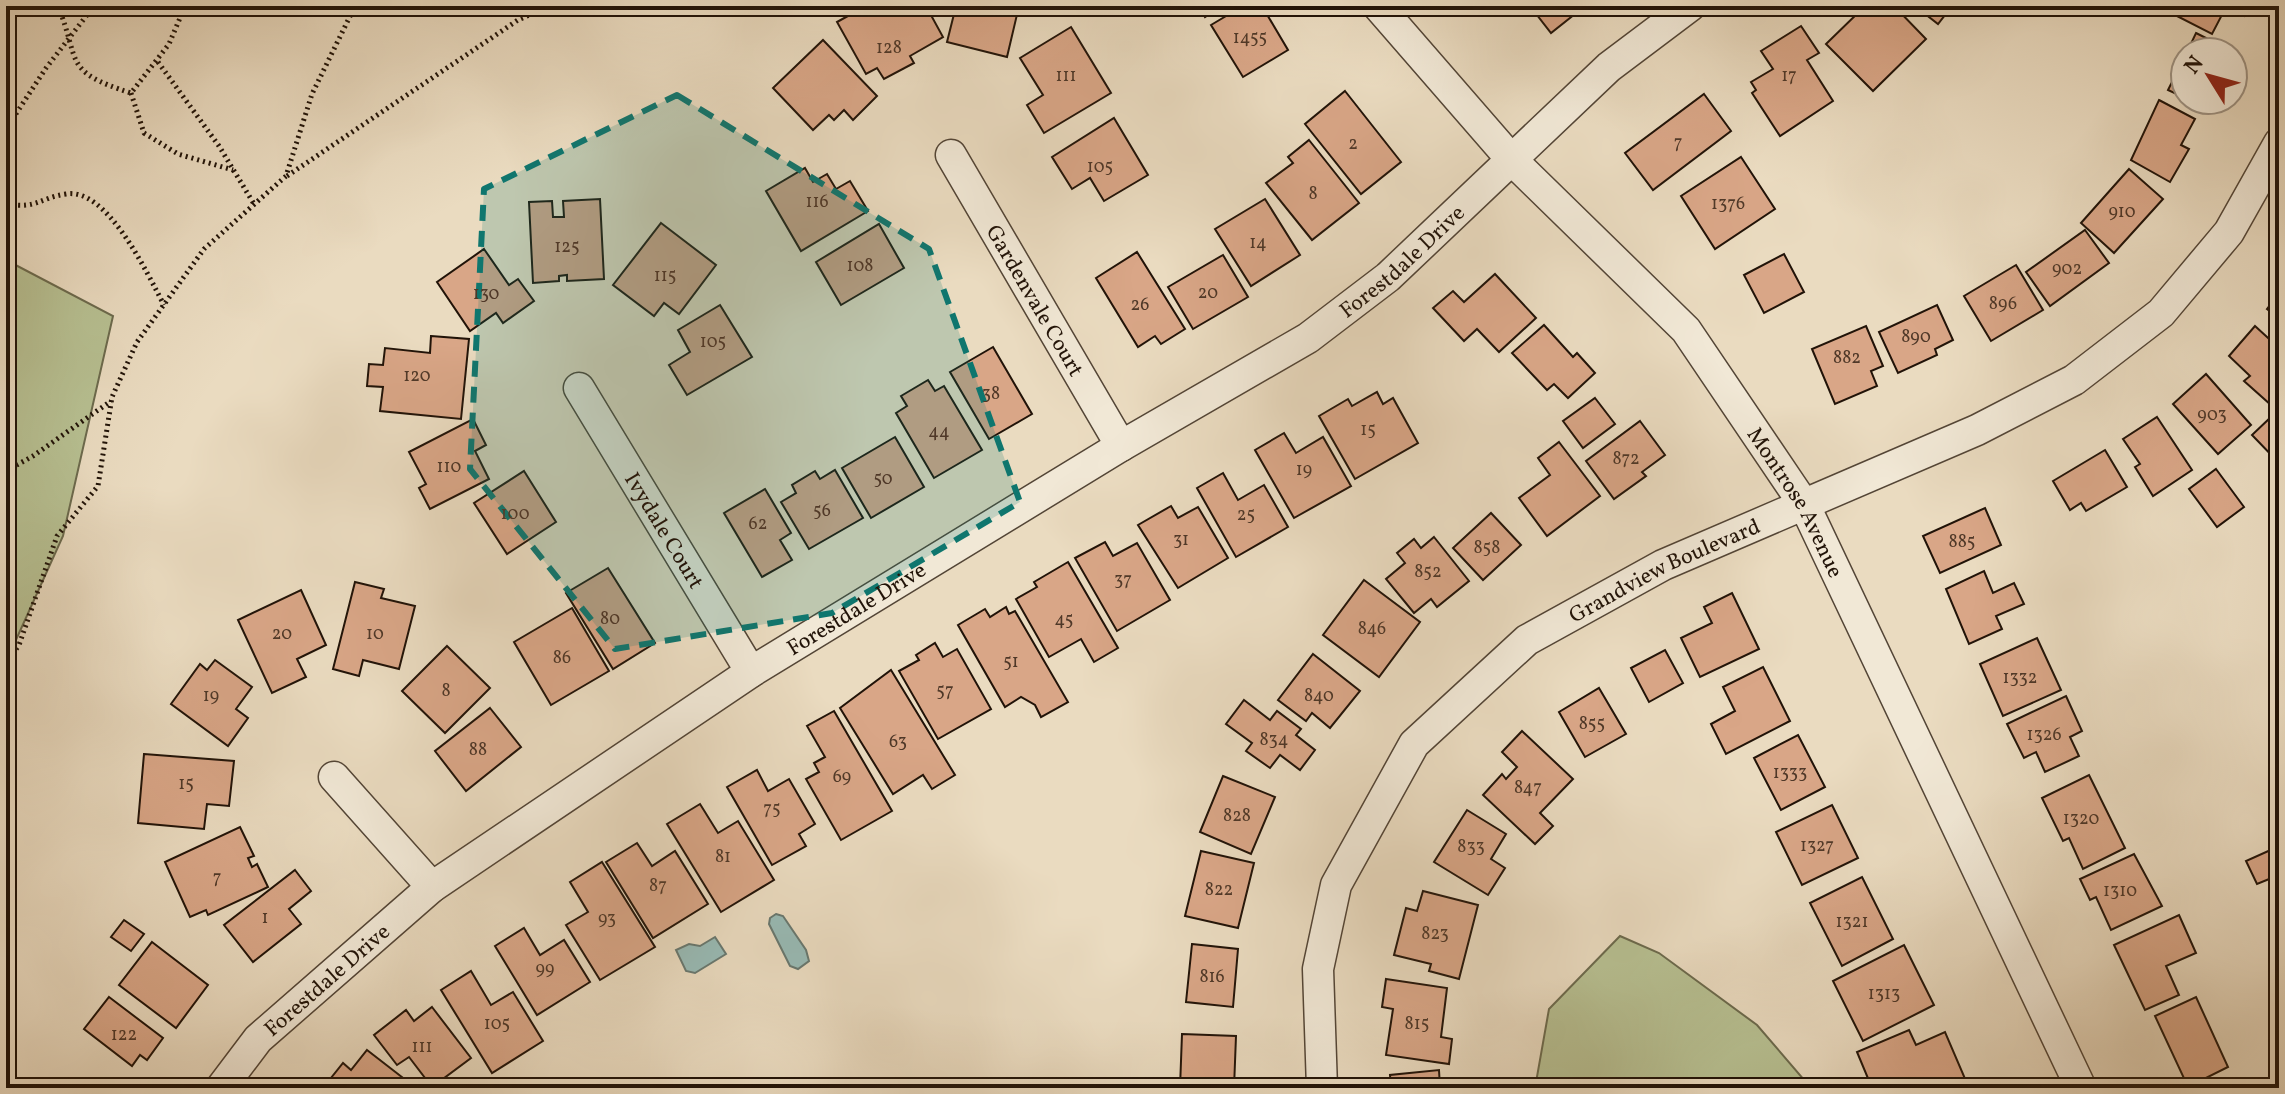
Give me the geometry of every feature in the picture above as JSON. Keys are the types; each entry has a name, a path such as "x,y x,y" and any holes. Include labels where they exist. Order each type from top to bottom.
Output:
{"street":[{"name":"Montrose Avenue","path":"1378,6 1511,159 1686,330 1805,506 2081,1088"},
{"name":"Forestdale Drive","path":"221,1088 258,1039 432,887 751,672 1121,446 1308,338 1388,277 1609,67 1690,6"},
{"name":"Grandview Boulevard","path":"1322,1088 1318,969 1336,885 1414,744 1527,640 1663,565 1977,430 2074,380 2161,313 2229,232 2279,143"},
{"name":"Gardenvale Court","path":"951,155 1121,446"},
{"name":"Ivydale Court","path":"579,388 751,672"},
{"path":"334,777 432,887"}],"path":[{"path":"58,6 70,54 93,81 131,93"},
{"path":"6,129 94,6"},
{"path":"131,93 158,62 185,6"},
{"path":"286,176 312,94 355,6"},
{"path":"6,664 19,645 57,536 98,486 112,401 137,342 204,249 286,176 518,20 550,6"},
{"path":"158,62 254,204"},
{"path":"131,93 144,133 178,154 234,171"},
{"path":"6,204 29,207 68,193 99,202 141,263 164,305"},
{"path":"6,471 112,401"}],"highlighted area":[{"path":"677,95 929,249 1020,502 832,613 615,649 470,469 484,189"}],"green space":[{"path":"6,260 113,316 63,536 6,662"},
{"path":"1620,936 1659,953 1757,1025 1811,1088 1535,1088 1549,1009"}],"water":[{"path":"776,914 783,916 806,950 809,961 798,969 790,966 769,924 770,918"},
{"path":"715,937 726,954 695,973 686,971 676,950 689,944 700,946"}],"building":[{"path":"866,6 926,6 943,37 910,56 914,63 884,79 877,68 866,74 837,22"},
{"path":"956,6 1019,6 1007,57 947,42"},
{"path":"1199,6 1222,6 1205,17"},
{"path":"1243,6 1262,6 1288,50 1243,77 1211,25"},
{"path":"1530,6 1585,6 1551,33"},
{"path":"1878,6 1894,6 1926,39 1873,91 1826,44 1863,8 1869,15"},
{"path":"1915,6 1952,6 1938,24"},
{"path":"2174,6 2249,6 2244,16 2226,7 2212,34 2171,13"},
{"path":"1801,26 1819,53 1807,60 1833,101 1780,136 1752,93 1756,90 1751,82 1773,69 1761,51"},
{"path":"1071,27 1111,93 1044,133 1027,105 1043,95 1020,58"},
{"path":"823,40 877,96 853,120 844,110 834,120 829,115 813,130 773,88"},
{"path":"1345,91 1401,162 1361,194 1305,124"},
{"path":"1704,94 1731,131 1653,190 1625,153"},
{"path":"2159,100 2169,105 2169,116 2195,119 2181,145 2189,149 2170,182 2131,160"},
{"path":"1114,118 1148,175 1104,201 1090,178 1072,189 1052,157"},
{"path":"1309,140 1359,203 1312,240 1266,183 1293,163 1288,157"},
{"path":"1741,157 1775,209 1715,249 1681,196"},
{"path":"805,168 813,182 827,174 836,189 850,181 868,211 801,251 766,191"},
{"path":"2129,169 2163,199 2114,253 2081,223"},
{"path":"600,199 604,279 567,281 567,275 559,276 559,281 533,283 529,202 552,201 553,217 564,217 563,201"},
{"path":"1265,199 1300,255 1251,286 1215,229"},
{"path":"661,223 716,265 679,314 664,303 654,316 613,285"},
{"path":"879,224 904,268 841,305 816,262"},
{"path":"2085,230 2109,263 2050,306 2026,272"},
{"path":"484,249 509,285 518,279 534,301 503,323 496,313 470,331 437,282"},
{"path":"1137,252 1185,329 1161,344 1155,336 1138,347 1096,278"},
{"path":"1784,254 1804,292 1764,313 1744,275"},
{"path":"1223,255 1248,297 1193,329 1168,287"},
{"path":"2016,265 2043,310 1991,341 1964,296"},
{"path":"1495,274 1536,318 1499,352 1477,329 1464,341 1433,308 1453,291 1464,302"},
{"path":"2279,293 2279,318 2267,309"},
{"path":"720,305 752,357 687,395 669,365 690,352 678,330"},
{"path":"1937,305 1953,340 1935,349 1937,355 1898,373 1879,332"},
{"path":"1544,325 1573,357 1577,353 1595,373 1568,398 1554,384 1547,390 1512,353"},
{"path":"1866,326 1883,366 1871,371 1877,386 1835,404 1812,349"},
{"path":"2255,326 2279,348 2279,396 2271,405 2244,381 2250,376 2229,356"},
{"path":"431,336 469,339 461,419 380,411 383,387 367,386 369,364 383,365 385,348 430,353"},
{"path":"993,347 1032,414 989,439 950,372"},
{"path":"2206,374 2251,425 2218,454 2173,404"},
{"path":"928,380 935,391 944,386 982,450 934,478 896,413 907,406 901,396"},
{"path":"1377,392 1383,404 1393,398 1418,443 1355,479 1319,416 1348,399 1352,406"},
{"path":"1595,398 1615,424 1583,448 1563,421"},
{"path":"2157,417 2192,470 2153,496 2135,467 2140,464 2123,439"},
{"path":"2271,417 2279,425 2279,463 2252,435"},
{"path":"473,419 486,445 475,451 489,479 430,509 419,488 426,484 409,452"},
{"path":"1640,421 1665,455 1642,472 1646,476 1614,499 1586,461"},
{"path":"1284,433 1296,453 1323,437 1351,486 1294,518 1255,450"},
{"path":"895,437 924,487 871,518 842,468"},
{"path":"1559,442 1600,496 1547,536 1519,498 1550,475 1538,458"},
{"path":"2105,450 2127,487 2086,511 2081,503 2070,510 2053,481"},
{"path":"2216,469 2244,507 2217,527 2189,489"},
{"path":"835,470 863,518 809,549 781,502 796,493 792,485 815,471 820,479"},
{"path":"524,471 556,522 507,554 474,503"},
{"path":"1223,473 1238,500 1264,485 1288,527 1236,557 1197,488"},
{"path":"765,489 791,533 780,540 792,560 762,577 724,513"},
{"path":"1171,506 1178,518 1198,507 1228,558 1178,588 1138,525"},
{"path":"1985,508 2001,545 1940,573 1923,536"},
{"path":"1491,513 1521,545 1483,580 1453,548"},
{"path":"1434,537 1469,581 1437,607 1431,599 1414,613 1386,579 1405,563 1397,553 1414,539 1421,548"},
{"path":"1105,542 1113,556 1137,543 1170,600 1117,631 1075,558"},
{"path":"1068,562 1118,648 1094,662 1081,639 1049,657 1016,599 1037,587 1034,582"},
{"path":"608,568 655,643 613,669 566,593"},
{"path":"1984,571 1993,593 2014,583 2024,604 1996,616 2002,629 1969,644 1946,589"},
{"path":"1364,580 1420,622 1379,677 1323,635"},
{"path":"355,582 384,589 381,598 415,606 399,669 363,660 359,676 333,669"},
{"path":"301,590 326,645 297,659 306,677 272,693 238,620"},
{"path":"1732,593 1759,649 1700,677 1681,638 1712,623 1704,607"},
{"path":"1006,607 1009,614 1015,611 1068,702 1041,717 1035,705 1021,697 1005,707 958,625 985,609 990,617"},
{"path":"572,608 609,671 551,705 514,642"},
{"path":"2037,638 2061,690 2003,716 1980,664"},
{"path":"935,643 943,657 957,649 991,709 938,739 899,671 919,660 916,655"},
{"path":"447,646 490,688 445,733 402,691"},
{"path":"1665,650 1683,683 1649,702 1631,668"},
{"path":"1313,654 1360,691 1330,728 1312,713 1306,721 1278,700"},
{"path":"215,660 252,687 236,709 248,718 228,746 171,704 200,664 207,670"},
{"path":"1763,667 1790,721 1726,754 1711,724 1735,711 1723,687"},
{"path":"891,670 955,775 932,789 923,775 893,794 840,708"},
{"path":"1599,688 1626,734 1585,757 1559,712"},
{"path":"2066,696 2082,731 2070,737 2079,756 2045,772 2036,752 2024,758 2007,724"},
{"path":"1244,700 1270,720 1277,711 1301,729 1296,735 1315,750 1300,770 1280,755 1270,768 1246,751 1252,743 1226,724"},
{"path":"490,708 521,747 466,791 435,751"},
{"path":"834,711 892,811 841,840 806,779 819,772 814,763 825,757 807,726"},
{"path":"1522,731 1573,779 1540,813 1553,826 1535,844 1483,795 1502,774 1506,779 1517,767 1502,752"},
{"path":"1798,735 1825,787 1781,810 1754,758"},
{"path":"144,754 234,761 229,806 207,804 204,829 138,823"},
{"path":"757,770 768,791 789,779 815,824 799,834 806,846 772,865 727,787"},
{"path":"2089,775 2125,848 2083,869 2069,838 2063,841 2042,798"},
{"path":"1223,776 1275,797 1251,854 1200,832"},
{"path":"2279,792 2279,822 2273,794"},
{"path":"700,804 718,833 738,821 774,880 721,912 667,824"},
{"path":"1832,805 1858,858 1802,885 1776,832"},
{"path":"1467,810 1506,834 1491,859 1505,868 1488,895 1434,862"},
{"path":"240,827 254,856 248,858 252,867 257,864 268,887 208,915 206,910 190,917 165,862"},
{"path":"637,843 652,866 675,851 708,904 653,938 606,862"},
{"path":"2275,848 2279,875 2257,884 2246,861"},
{"path":"1201,851 1254,863 1238,928 1185,916"},
{"path":"2134,854 2162,906 2111,930 2096,897 2090,900 2080,879"},
{"path":"602,862 655,947 600,980 566,925 588,912 570,882"},
{"path":"295,870 311,891 289,909 301,924 253,962 224,925"},
{"path":"1862,877 1893,939 1842,966 1810,903"},
{"path":"1423,891 1478,905 1459,979 1429,971 1431,964 1394,955 1406,908 1417,911"},
{"path":"2179,915 2196,953 2166,966 2179,995 2145,1010 2114,945"},
{"path":"124,920 144,934 131,951 111,937"},
{"path":"524,928 540,955 564,940 590,982 537,1015 495,946"},
{"path":"152,942 208,985 176,1028 119,985"},
{"path":"1192,944 1238,949 1233,1007 1186,1002"},
{"path":"1904,945 1934,1005 1863,1041 1833,981"},
{"path":"471,971 491,1005 513,992 543,1041 492,1073 441,990"},
{"path":"1386,979 1447,988 1441,1037 1452,1039 1449,1064 1386,1055 1393,1009 1382,1007"},
{"path":"109,997 163,1038 147,1060 140,1055 132,1066 84,1029"},
{"path":"2196,997 2228,1067 2188,1087 2155,1016"},
{"path":"432,1007 471,1058 432,1087 409,1057 397,1065 374,1035 406,1010 414,1021"},
{"path":"1909,1030 1916,1045 1945,1032 1966,1081 1950,1088 1872,1088 1857,1052"},
{"path":"1182,1034 1236,1036 1234,1088 1180,1088"},
{"path":"367,1050 416,1088 323,1088 343,1063 351,1070"},
{"path":"1439,1070 1440,1088 1391,1088 1390,1075"}]}
